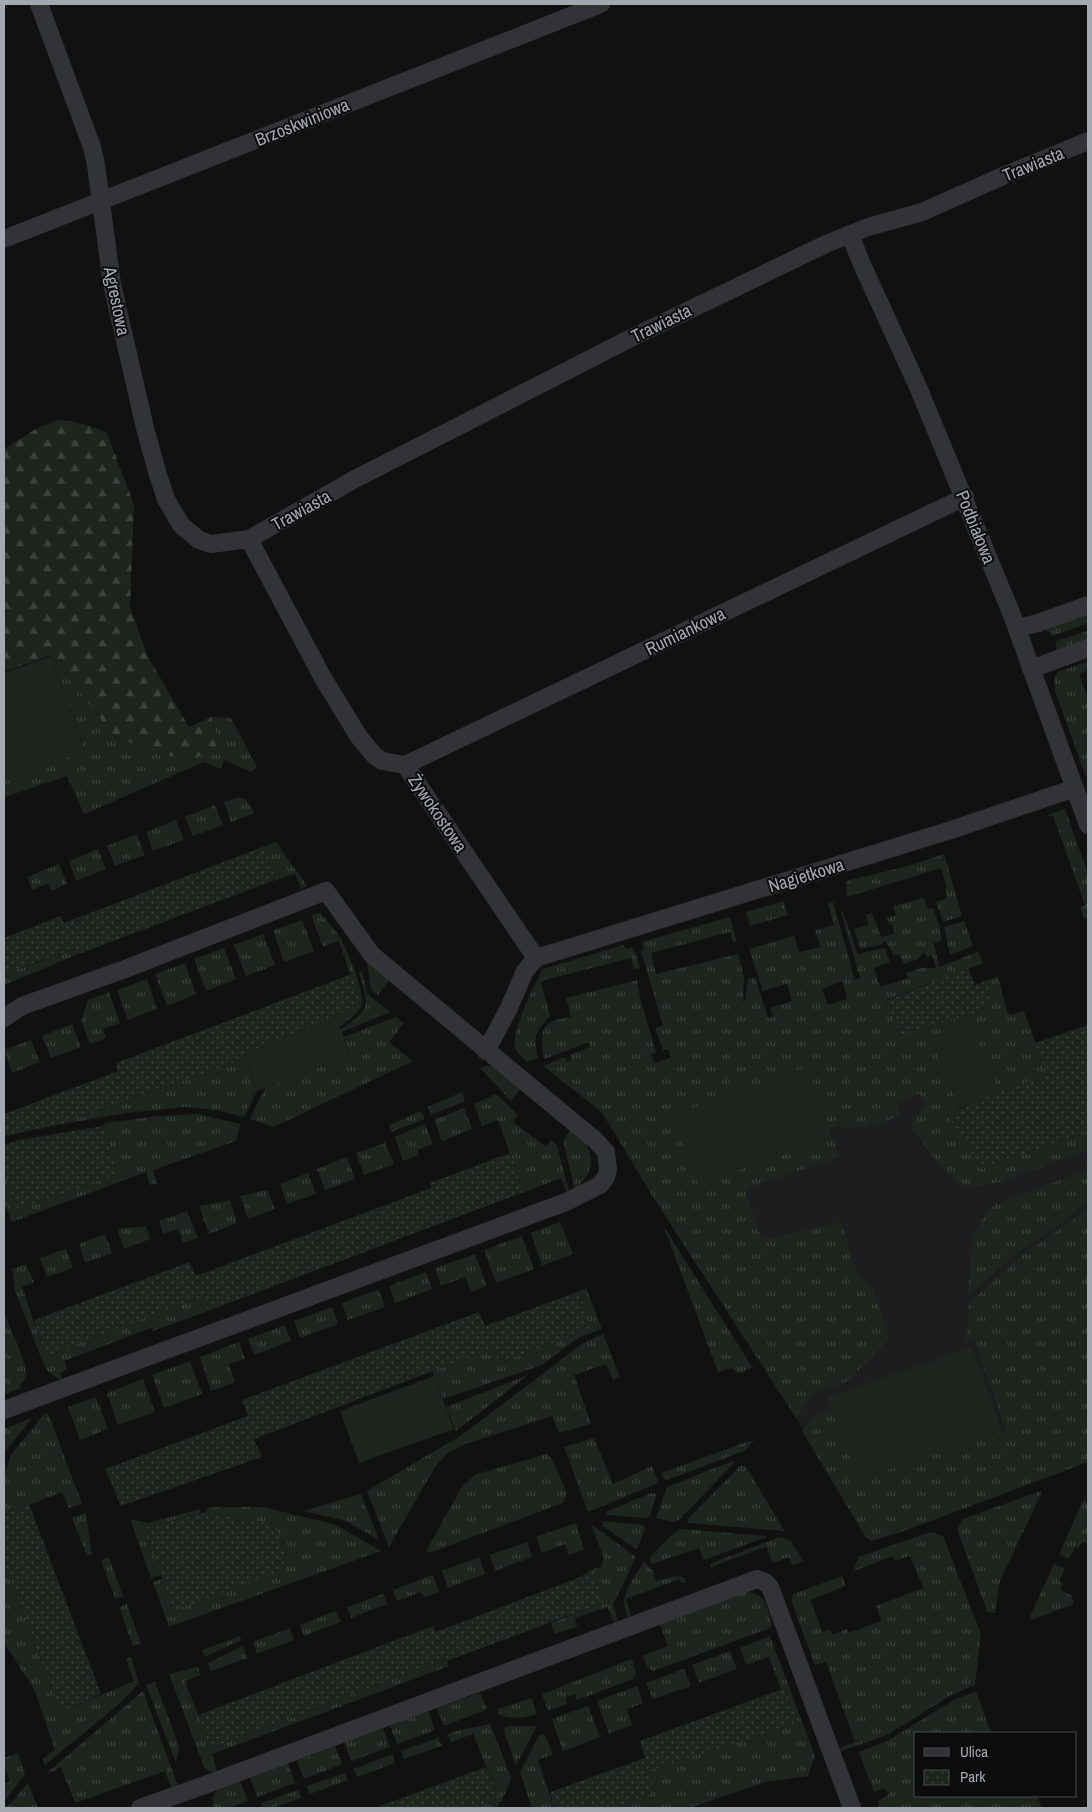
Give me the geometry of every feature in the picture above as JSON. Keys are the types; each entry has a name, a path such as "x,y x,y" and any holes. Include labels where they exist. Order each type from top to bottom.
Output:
{"street":[{"name":"Agrestowa","path":"39,4 92,147 112,284 145,428 166,499 181,525 199,540 211,544 249,539"},
{"name":"Brzoskwiniowa","path":"4,239 601,4"},
{"name":"Trawiasta","path":"249,539 355,479 631,338 826,244 868,227 922,212 1088,141"},
{"name":"Podbiałowa","path":"850,234 965,497 1017,628 1088,825"},
{"name":"Rumiankowa","path":"405,765 965,497"},
{"name":"Żywokostowa","path":"249,539 323,678 359,737 374,755 382,760 405,765 536,958"},
{"path":"1017,628 1038,623 1088,605"},
{"path":"1031,669 1088,648"},
{"name":"Nagietkowa","path":"536,958 951,830 1075,788"},
{"path":"4,1018 22,1006 125,969 326,891 372,955 595,1140 606,1152 608,1160 606,1178 600,1185 566,1202 4,1410"},
{"path":"486,1050 508,1010 525,971 536,958"},
{"path":"140,1808 757,1579 765,1582 770,1588 852,1808"}],"shaded area":[{"path":"886,1001 982,1169 1088,1131 1088,1455 803,1429 599,1109"}],"green space":[{"path":"57,420 83,424 107,433 134,505 130,607 148,657 189,727 211,717 221,747 216,752 187,760 153,752 114,736 51,655 4,672 4,449 36,429"},
{"path":"1088,612 1088,623 1053,636 1047,631 1046,627"},
{"path":"1088,631 1088,641 1056,652 1056,641"},
{"path":"51,655 114,736 153,752 187,760 221,747 211,717 231,718 257,767 251,772 224,760 221,769 204,762 84,814 67,776 4,797 4,780 85,751"},
{"path":"51,656 85,751 4,780 4,673"},
{"path":"1088,661 1088,670 1079,674 1088,699 1088,776 1086,777 1055,691 1054,678 1058,672"},
{"path":"238,797 245,799 255,813 231,822 224,802"},
{"path":"215,805 223,825 193,836 185,817"},
{"path":"1065,809 1088,874 1088,917 1084,919 1080,907 1085,905 1053,816 1049,817 1048,815"},
{"path":"176,820 184,840 153,851 146,832"},
{"path":"137,834 145,855 115,866 107,846"},
{"path":"276,842 307,886 301,889 295,874 278,879 265,846"},
{"path":"265,846 278,879 76,955 73,949 4,974 4,938 61,916 64,923"},
{"path":"98,849 106,869 76,881 69,861"},
{"path":"944,854 962,916 943,922 936,902 947,898 945,889 947,888 941,868 847,897 846,881 908,866"},
{"path":"59,864 67,884 51,891 48,883 32,890 27,877"},
{"path":"924,898 928,909 933,908 940,928 941,941 934,943 939,967 978,952 983,963 886,1000 900,1035 979,1012 993,996 985,981 998,976 1007,1012 1010,1015 1024,1011 1047,1075 999,1092 971,1028 933,1044 960,1108 948,1116 982,1169 1088,1131 1088,1150 1001,1182 967,1188 945,1172 912,1129 911,1119 926,1105 919,1094 897,1104 901,1114 884,1122 857,1127 829,1127 806,1067 698,1185 832,1136 840,1157 745,1189 762,1240 841,1222 858,1277 872,1287 890,1338 848,1381 813,1393 796,1418 651,1194 603,1113 543,1066 564,1057 567,1062 571,1061 570,1055 590,1047 589,1042 544,1059 543,1034 544,1029 551,1022 571,1017 566,998 637,980 656,1052 651,1055 654,1063 671,1058 668,1049 663,1050 655,1028 663,1026 641,951 644,950 642,942 730,917 737,942 733,942 730,932 651,953 656,974 738,954 744,977 743,1002 745,1001 748,979 755,977 768,1018 773,1017 770,1008 792,1001 787,984 763,991 749,949 794,936 799,952 821,947 815,930 834,925 828,904 833,902 855,980 860,978 841,912 843,912 858,954 885,948 890,962 874,968 880,987 908,978 906,973 921,968 936,968 932,955 927,957 924,952 918,959 904,964 899,954 894,956 886,941 882,942 883,944 860,949 854,929 869,925 866,915 872,913 881,937 894,934 892,924 890,925 887,918 896,915 893,906","holes":["843,981 847,999 828,1005 822,989"]},
{"path":"784,901 788,915 750,926 746,912"},
{"path":"320,913 343,942 361,991 362,1004 358,1011 340,1027 336,1016 360,1003 339,941 323,947 311,915"},
{"path":"302,920 314,951 284,962 273,930"},
{"path":"964,921 973,946 950,955 944,927"},
{"path":"263,934 275,965 246,976 234,945"},
{"path":"623,945 626,949 632,947 640,968 634,969 631,958 541,981 550,1016 536,1035 538,1058 527,1062 517,1051 515,1040 524,1008 543,969"},
{"path":"224,948 236,979 206,991 194,959"},
{"path":"74,949 76,955 4,985 4,974"},
{"path":"367,962 389,980 378,995 371,990"},
{"path":"185,963 196,994 167,1006 155,974"},
{"path":"968,968 975,985 985,981 993,996 979,1012 901,1035 886,1001"},
{"path":"362,971 367,994 390,1012 342,1032 341,1030 363,1011 365,1006 365,993 359,972"},
{"path":"352,974 360,1003 336,1016 245,1054 246,1058 62,1124 4,1136 4,1114 118,1071 116,1063"},
{"path":"147,979 157,1009 128,1020 117,990"},
{"path":"109,992 120,1023 103,1029 106,1038 90,1044 81,1021 88,1000"},
{"path":"336,1016 350,1055 257,1091 245,1054"},
{"path":"396,1017 404,1023 389,1042 413,1061 274,1127 250,1119 266,1087 350,1055 344,1037"},
{"path":"72,1024 81,1047 51,1058 42,1036"},
{"path":"1088,1025 1088,1131 982,1169 948,1116 984,1098 1047,1075 1035,1043"},
{"path":"971,1027 999,1092 960,1108 933,1044"},
{"path":"31,1040 40,1062 12,1073 4,1050"},
{"path":"246,1058 257,1091 244,1117 215,1110 186,1107 127,1113 62,1124"},
{"path":"486,1066 496,1067 521,1088 511,1101 480,1068"},
{"path":"807,1067 832,1136 698,1185 673,1115"},
{"path":"462,1092 465,1101 431,1115 428,1107"},
{"path":"496,1094 518,1115 513,1122 546,1147 551,1140 557,1145 569,1191 567,1194 561,1178 524,1192 498,1120 482,1126 474,1104"},
{"path":"464,1108 472,1129 442,1141 434,1120"},
{"path":"421,1111 425,1119 391,1132 389,1125"},
{"path":"198,1114 240,1124 236,1141 153,1170 157,1184 150,1185 146,1172 12,1222 4,1201 4,1170 17,1208 118,1174 103,1126 105,1123 158,1116"},
{"path":"425,1124 433,1144 417,1150 419,1155 403,1161 395,1137"},
{"path":"103,1126 118,1174 17,1209 4,1170 4,1145 19,1140"},
{"path":"573,1127 585,1143 591,1158 591,1166 588,1173 575,1189 563,1141"},
{"path":"385,1143 394,1164 364,1175 356,1153"},
{"path":"510,1153 524,1192 208,1311 203,1296 45,1356 34,1320 190,1262 196,1276 431,1188 430,1183"},
{"path":"347,1157 355,1179 325,1190 317,1169"},
{"path":"1088,1170 1088,1199 1057,1227 1019,1251 968,1296 973,1234 986,1213 996,1204"},
{"path":"308,1173 316,1194 287,1204 280,1184"},
{"path":"267,1190 275,1209 248,1219 240,1196"},
{"path":"230,1200 237,1223 209,1234 199,1206"},
{"path":"1088,1209 1088,1462 904,1531 871,1541 865,1536 802,1431 803,1429 814,1417 833,1409 859,1479 1006,1430 974,1339 966,1341 969,1303 1025,1253"},
{"path":"187,1211 198,1238 183,1243 178,1229 163,1234 159,1221"},
{"path":"560,1222 573,1254 542,1266 531,1233"},
{"path":"146,1226 150,1239 124,1249 117,1229"},
{"path":"664,1227 752,1367 741,1373 736,1372 732,1368 718,1372"},
{"path":"105,1234 112,1253 85,1263 79,1244"},
{"path":"522,1236 534,1269 496,1283 484,1250"},
{"path":"66,1249 73,1268 47,1277 40,1258"},
{"path":"475,1254 487,1286 471,1292 465,1277 441,1286 435,1268"},
{"path":"26,1264 34,1282 22,1287 45,1355 203,1296 208,1311 153,1331 151,1328 64,1361 67,1369 60,1373 63,1381 48,1372 15,1291 12,1269"},
{"path":"426,1272 432,1289 395,1303 389,1286"},
{"path":"586,1288 602,1329 578,1338 542,1365 443,1399 432,1371 493,1348 500,1363 589,1329 580,1291"},
{"path":"379,1289 385,1307 348,1320 342,1303"},
{"path":"580,1291 590,1329 499,1363 493,1348 254,1439 262,1457 121,1506 105,1469 248,1416 242,1400 479,1312 485,1326"},
{"path":"332,1307 338,1324 300,1338 294,1321"},
{"path":"4,1312 21,1353 26,1375 20,1385 21,1388 4,1395"},
{"path":"285,1325 291,1341 254,1355 248,1339"},
{"path":"603,1334 620,1377 613,1380 606,1364 574,1375 591,1424 559,1433 552,1416 465,1444 448,1453 435,1467 389,1547 367,1491 462,1435 583,1343"},
{"path":"239,1342 245,1359 229,1364 235,1382 211,1391 200,1357"},
{"path":"972,1347 1002,1432 859,1479 828,1397"},
{"path":"190,1361 202,1394 164,1408 152,1375"},
{"path":"528,1375 456,1431 446,1407"},
{"path":"434,1376 454,1429 359,1463 340,1411"},
{"path":"143,1379 155,1412 118,1425 107,1393"},
{"path":"96,1397 108,1429 80,1440 68,1407"},
{"path":"48,1413 82,1504 69,1508 62,1492 4,1515 4,1476 11,1455 44,1414"},
{"path":"32,1418 5,1452 4,1456 4,1429"},
{"path":"594,1438 613,1484 652,1466 658,1480 656,1484 588,1512 564,1447"},
{"path":"749,1441 754,1441 744,1451 667,1480 663,1478 661,1473"},
{"path":"547,1454 552,1459 567,1493 563,1503 429,1553 426,1551 463,1485 477,1474"},
{"path":"733,1461 735,1462 679,1520 674,1522 656,1518 667,1487"},
{"path":"740,1466 746,1467 784,1531 688,1523 688,1519"},
{"path":"1041,1491 1000,1581 995,1613 986,1612 957,1529 962,1519"},
{"path":"651,1493 656,1494 656,1496 650,1516 646,1518 607,1515 606,1512"},
{"path":"361,1494 379,1540 346,1521 303,1511"},
{"path":"1085,1499 1088,1507 1088,1544 1082,1542 1078,1549 1075,1547 1069,1559 1059,1554"},
{"path":"29,1504 101,1694 61,1712 4,1563 4,1515"},
{"path":"263,1507 336,1525 381,1551 169,1627 153,1582 162,1579 174,1611 274,1524 207,1512 206,1508"},
{"path":"200,1509 201,1513 143,1528 161,1575 151,1578 130,1519 147,1523"},
{"path":"207,1512 274,1524 290,1567 174,1611 143,1528"},
{"path":"86,1513 92,1554 87,1556 72,1518"},
{"path":"603,1521 643,1525 645,1529 638,1547 636,1549 603,1526"},
{"path":"576,1523 584,1550 569,1555 565,1544 542,1553 536,1537"},
{"path":"591,1524 636,1557 613,1605 618,1620 614,1622 607,1607 575,1618 577,1627 554,1634 551,1623 605,1602 593,1569 601,1567 604,1559"},
{"path":"681,1529 766,1537 704,1560 699,1548 652,1564 649,1558 676,1531"},
{"path":"930,1532 943,1536 981,1634 975,1685 953,1694 885,1736 841,1751 840,1748 855,1742 826,1662 815,1665 791,1600 793,1594 842,1576 846,1586 810,1600 823,1632 830,1629 832,1635 847,1629 849,1633 881,1621 876,1606 923,1588 910,1556 895,1561 893,1556 852,1572 859,1557"},
{"path":"779,1537 790,1540 804,1561 792,1565 789,1557 773,1563 766,1547 711,1567 710,1564"},
{"path":"527,1542 532,1557 495,1571 490,1555"},
{"path":"109,1557 123,1596 115,1599 101,1560"},
{"path":"479,1557 485,1574 448,1588 442,1571"},
{"path":"644,1562 653,1571 656,1581 675,1576 683,1577 686,1582 681,1583 679,1579 626,1599 631,1615 628,1617 624,1606 626,1593"},
{"path":"4,1563 61,1712 134,1681 126,1659 131,1657 139,1683 119,1704 45,1765 42,1759 55,1750 34,1689 4,1643"},
{"path":"1054,1564 1065,1568 1059,1581 1063,1582 1060,1590 1073,1596 1074,1604 1031,1620 1030,1616"},
{"path":"593,1569 605,1602 447,1661 446,1659 211,1748 198,1715 433,1626 436,1632 578,1578"},
{"path":"433,1575 439,1592 424,1597 421,1592 397,1601 393,1590"},
{"path":"743,1592 756,1594 764,1601 772,1624 770,1628 653,1671 647,1666 643,1656 668,1646 660,1624"},
{"path":"383,1594 387,1604 351,1618 347,1607"},
{"path":"127,1604 141,1643 133,1646 119,1607"},
{"path":"336,1611 341,1622 304,1636 300,1625"},
{"path":"290,1628 294,1640 257,1654 253,1642"},
{"path":"240,1636 241,1640 205,1657 202,1650"},
{"path":"770,1636 815,1756 808,1776 766,1782 689,1808 615,1808 655,1792 647,1771 797,1723 785,1688 781,1689 769,1657 746,1665 740,1648"},
{"path":"243,1646 247,1658 211,1671 208,1663"},
{"path":"730,1651 737,1669 699,1683 692,1665"},
{"path":"446,1659 449,1666 212,1754 217,1771 209,1772 204,1767 169,1674 198,1667 200,1675 185,1681 211,1748"},
{"path":"632,1659 636,1673 633,1679 577,1700 575,1694 566,1697 567,1704 548,1711 542,1694"},
{"path":"684,1669 691,1686 653,1699 646,1683"},
{"path":"155,1682 179,1746 176,1763 146,1685"},
{"path":"637,1686 643,1703 627,1709 632,1725 609,1734 597,1701"},
{"path":"785,1688 798,1723 648,1771 655,1792 615,1808 554,1808 550,1792 645,1758 640,1741"},
{"path":"143,1691 178,1786 171,1788 165,1771 75,1803 61,1767 48,1774 48,1772"},
{"path":"976,1691 991,1732 914,1732 914,1797 1037,1797 1042,1808 880,1808 878,1801 889,1794 885,1788 874,1792 859,1752 887,1741 954,1700"},
{"path":"480,1693 487,1708 444,1726 437,1708"},
{"path":"532,1699 537,1714 517,1718 498,1714 498,1709"},
{"path":"588,1706 600,1737 563,1751 552,1719"},
{"path":"428,1711 435,1730 397,1744 390,1725"},
{"path":"490,1724 511,1777 506,1792 497,1808 479,1808 499,1797 473,1734 451,1742 447,1734"},
{"path":"507,1726 537,1726 516,1765 505,1735 504,1728"},
{"path":"383,1728 390,1747 351,1761 344,1742"},
{"path":"540,1734 545,1735 553,1754 538,1760 554,1808 532,1808 520,1772"},
{"path":"438,1738 442,1746 404,1759 401,1751"},
{"path":"335,1746 342,1764 304,1779 297,1761"},
{"path":"18,1753 25,1774 4,1802 4,1784 10,1782 4,1758"},
{"path":"392,1754 395,1763 357,1777 354,1769"},
{"path":"288,1763 295,1783 257,1797 250,1778"},
{"path":"486,1767 499,1797 479,1808 375,1808"},
{"path":"345,1773 348,1780 310,1794 307,1786"},
{"path":"240,1781 248,1801 228,1808 214,1808 213,1802 216,1793 224,1787"},
{"path":"28,1783 38,1808 4,1808 11,1803"},
{"path":"298,1790 301,1798 272,1808 263,1808 261,1803"}]}
